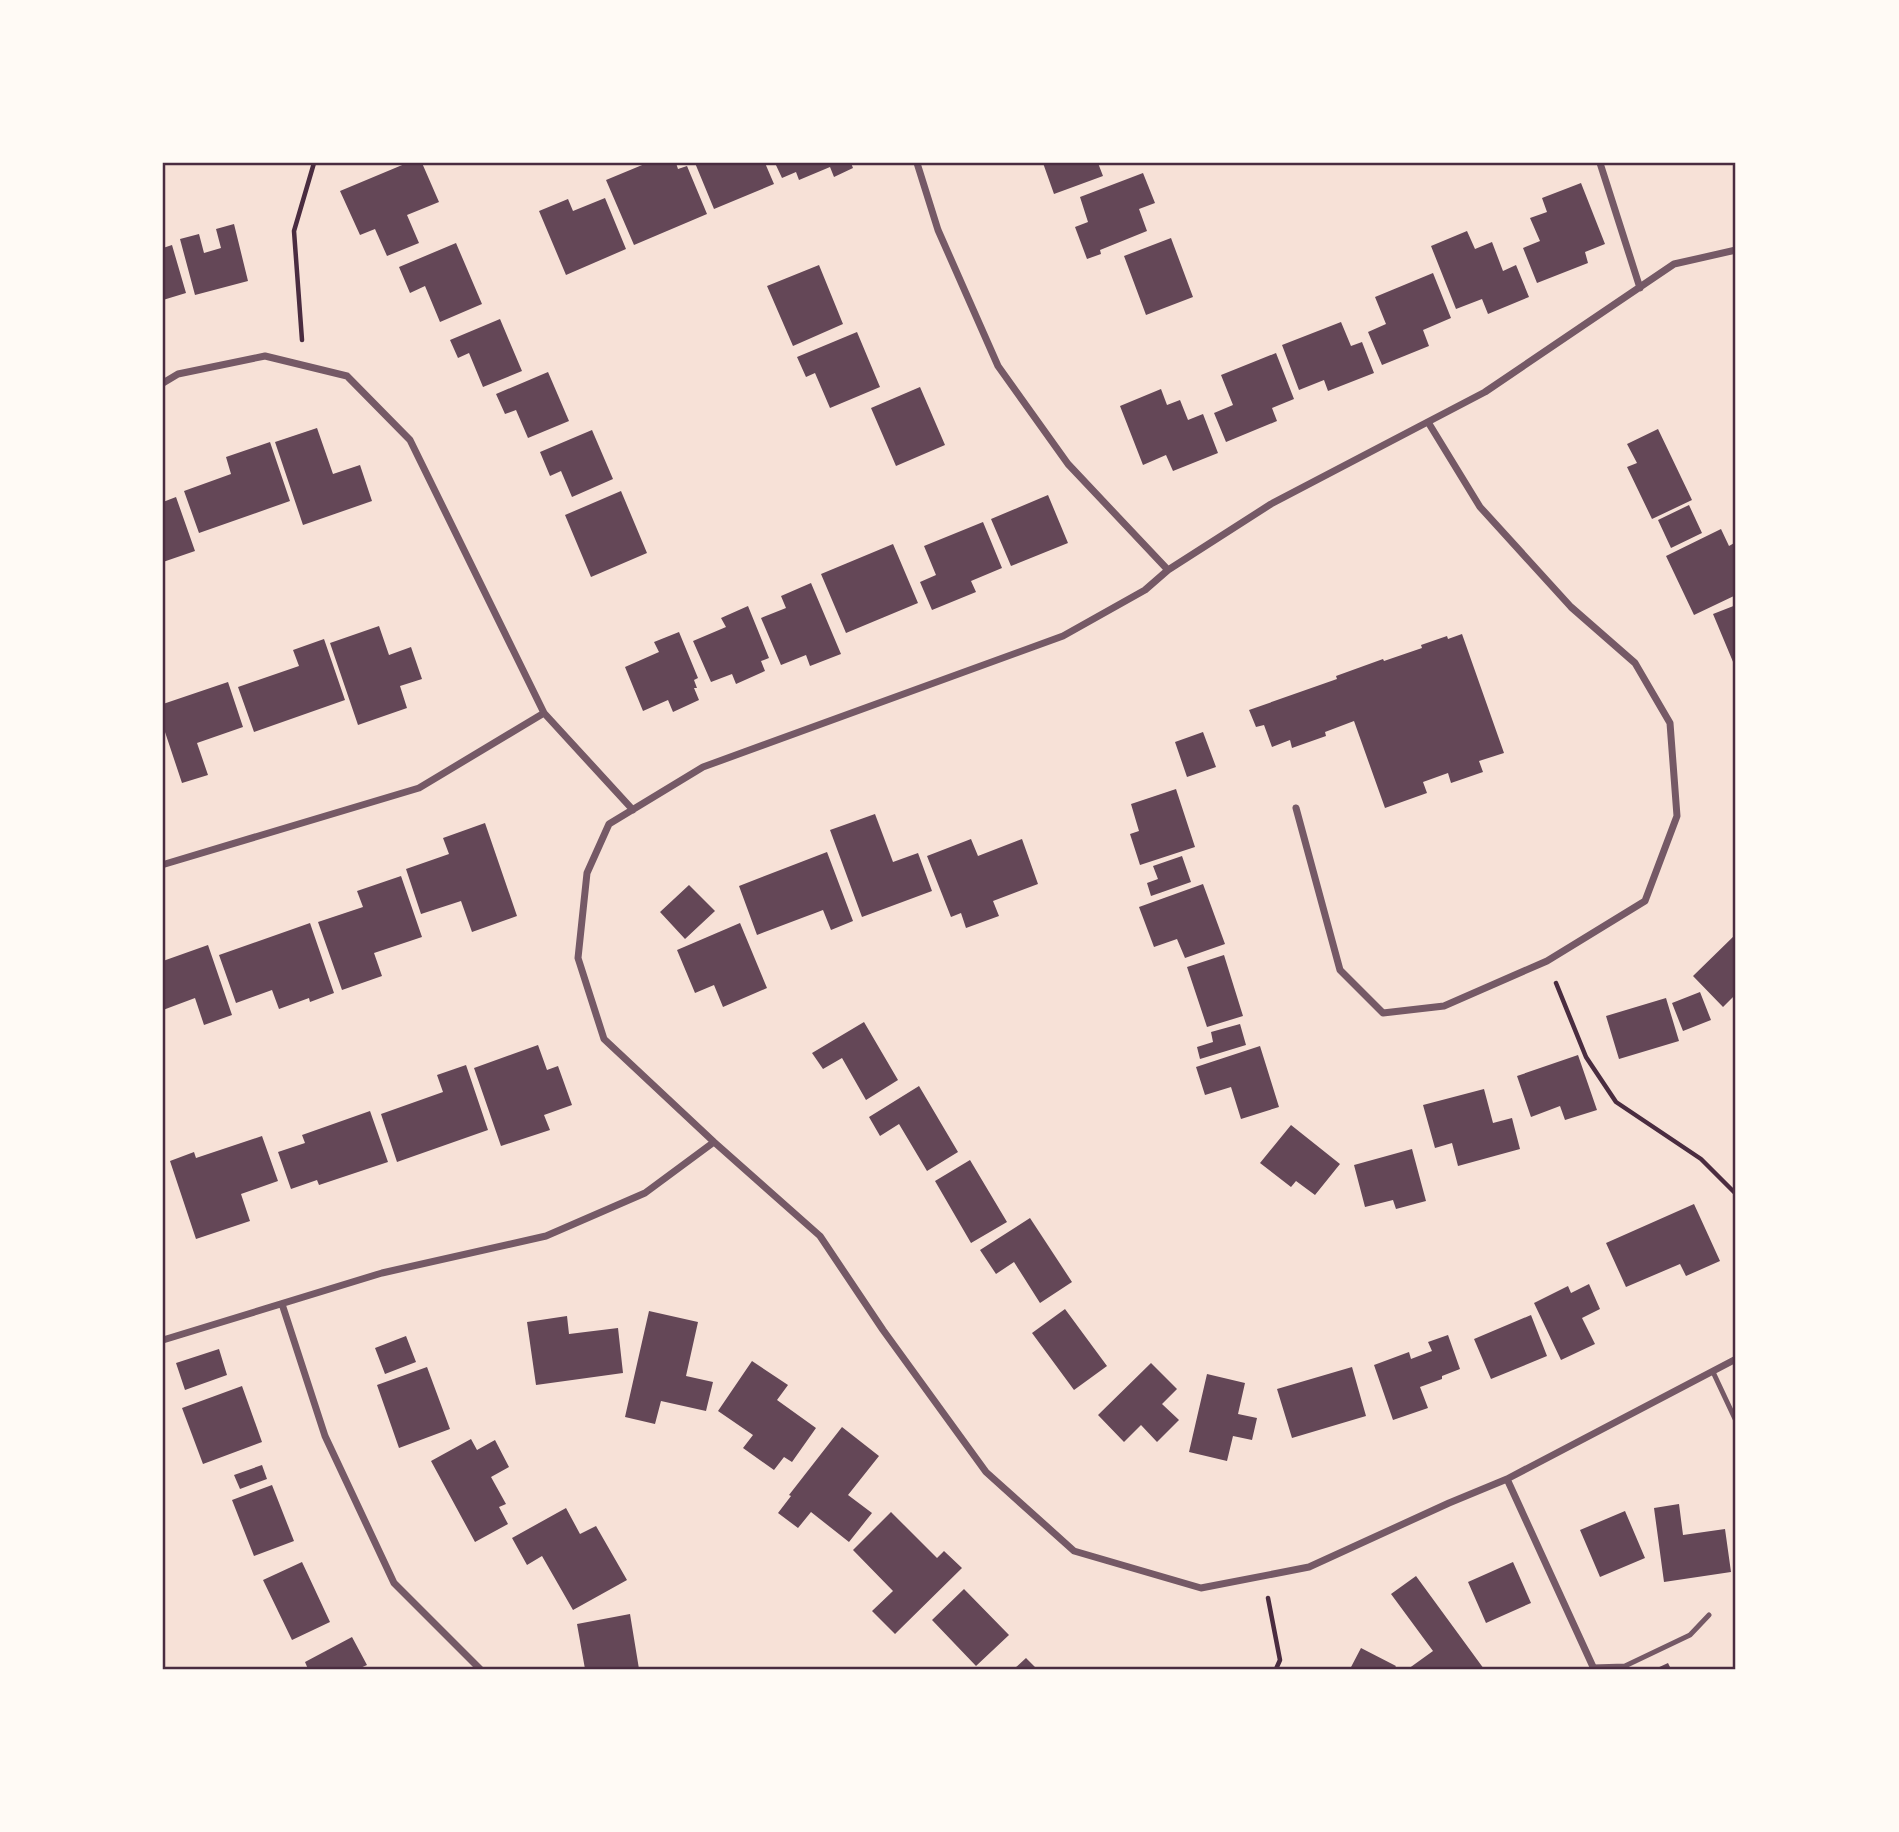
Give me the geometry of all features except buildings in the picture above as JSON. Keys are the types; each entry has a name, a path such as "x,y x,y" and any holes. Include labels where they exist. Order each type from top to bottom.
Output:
{"street":[{"path":"917,163 938,230 998,366 1068,464 1168,570"},
{"path":"1600,163 1640,288"},
{"path":"1736,250 1674,264 1485,392 1271,504 1168,570 1144,590 1063,636 703,767 609,824 587,873 578,958 604,1039 820,1236 883,1331 986,1472 1074,1551 1201,1588 1309,1567 1507,1479 1736,1359"},
{"path":"163,383 177,374 265,356 347,376 410,440 544,713 633,810"},
{"path":"1296,808 1340,970 1383,1013 1444,1006 1547,961 1645,901 1677,816 1670,723 1635,663 1571,607 1480,507 1428,422"},
{"path":"165,864 419,788 544,713"},
{"path":"163,1340 382,1273 545,1236 645,1194 714,1142"},
{"path":"282,1304 325,1436 394,1583 480,1669"},
{"path":"1507,1479 1594,1668"}],"lane":[{"path":"1713,1372 1736,1421"},
{"path":"1594,1668 1625,1666 1690,1635 1709,1615"}],"path":[{"path":"304,366 294,231 314,163"},
{"path":"1547,961 1587,1057 1616,1102 1701,1159 1736,1194"},
{"path":"1264,1576 1280,1660 1276,1669"}]}
